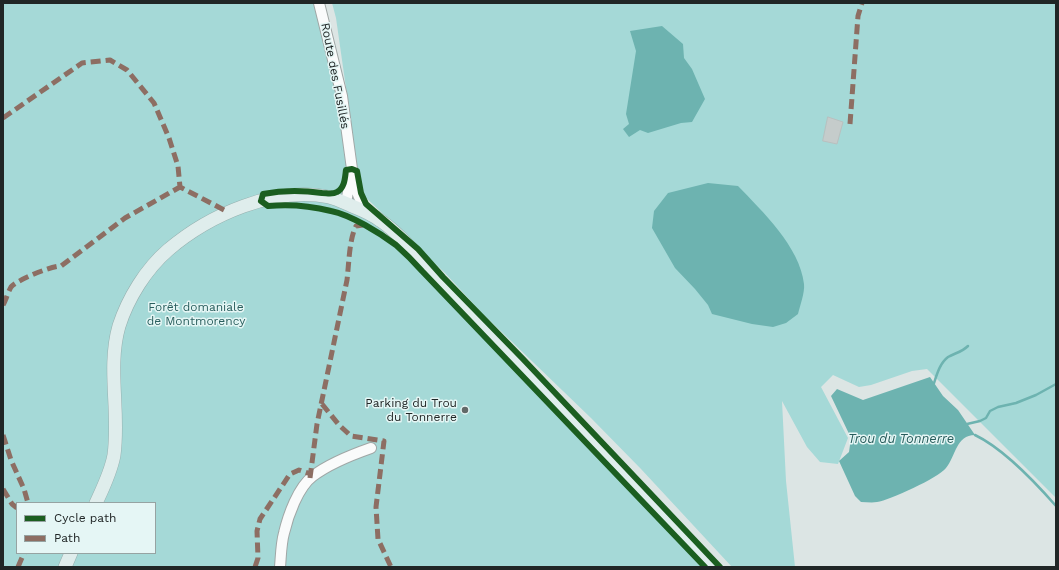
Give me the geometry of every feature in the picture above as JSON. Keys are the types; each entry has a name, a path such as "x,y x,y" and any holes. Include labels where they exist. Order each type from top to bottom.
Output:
{"main road":[{"path":"96,502 110,472 113,456 115,440 113,368 119,326 126,307 146,274 168,250 194,231 228,212 261,201 317,204 345,207 369,214 382,221 401,238 438,279 714,567"},
{"path":"345,207 387,234 438,279"},
{"path":"65,567 71,554"}],"street":[{"name":"Route des Fusillés","path":"319,3 342,96 352,169 345,207"},
{"path":"352,169 355,188 362,205 369,214"},
{"path":"345,207 355,188"},
{"path":"280,567 284,533 293,506 301,489 312,476 332,463 371,448"}],"green space":[{"name":"Forêt domaniale de Montmorency","path":"3,3 319,3 352,169 342,188 702,567 3,567"},
{"path":"332,3 1056,3 1056,498 927,369 912,371 871,385 859,387 833,375 821,387 848,438 838,464 820,462 807,447 782,401 786,481 795,567 732,567 641,469 591,418 482,313 445,273 361,193 336,18"}],"water":[{"path":"662,26 683,44 684,58 692,69 705,99 692,122 681,123 648,133 640,130 629,137 623,129 629,124 626,114 636,51 630,31"},
{"path":"708,183 738,186 768,218 788,243 801,270 804,291 798,314 786,323 773,327 752,324 712,314 708,305 675,268 652,228 654,211 668,193"},
{"name":"Trou du Tonnerre","path":"930,377 943,396 958,410 975,435 964,438 960,442 946,468 934,477 892,497 875,502 861,502 855,496 839,461 849,452 851,438 831,396 837,389 863,400"}],"building":[{"path":"828,117 843,122 837,144 823,141"}],"waterway":[{"path":"934,383 939,369 945,359 968,346"},
{"path":"967,424 986,418 990,411 998,407 1016,403 1036,395 1056,384"},
{"path":"975,435 1008,457 1056,506"}],"marked path":[{"path":"850,124 858,16 862,3"},
{"path":"3,118 82,63 110,60 127,70 154,103 169,138 178,166 180,187 228,212"},
{"path":"3,305 11,287 14,284 42,271 61,266 125,218 180,187"},
{"path":"310,478 317,424 347,280 352,238 356,226 363,225"},
{"path":"322,404 339,425 351,436 384,441 376,507 378,539 391,567"},
{"path":"3,435 28,502"},
{"path":"255,567 258,558 257,531 260,519 290,474 299,470 311,474"},
{"path":"3,489 12,504 16,507"},
{"path":"18,567 24,554"}],"cycle path":[{"path":"261,201 263,194 285,191 335,193 342,188 346,170 352,169 357,171 361,193 366,204 418,249 720,567"},
{"path":"261,201 268,206 300,206 339,213 365,225 396,245 705,567"}],"place":[{"name":"Parking du Trou du Tonnerre","path":"465,410"}]}
